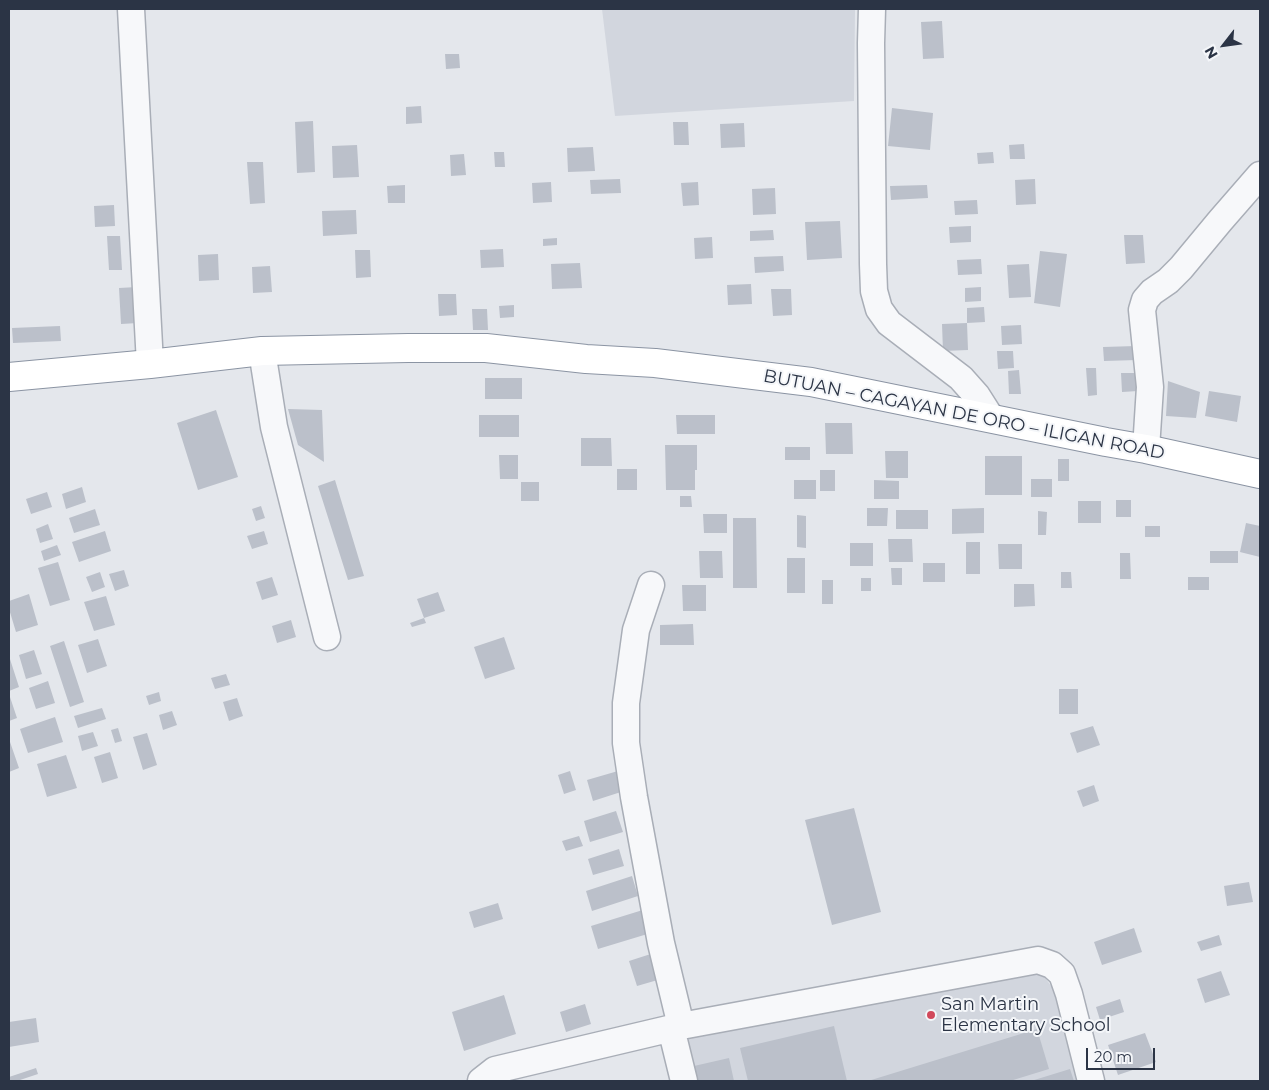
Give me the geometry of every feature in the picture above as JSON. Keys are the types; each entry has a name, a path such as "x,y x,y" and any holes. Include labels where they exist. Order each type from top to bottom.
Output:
{"highway":[{"name":"BUTUAN – CAGAYAN DE ORO – ILIGAN ROAD","path":"9,377 262,351 486,348 586,359 655,362 811,382 1146,449 1260,474"}],"street":[{"path":"130,9 150,364"},
{"path":"872,9 873,264 874,291 879,309 889,323 961,378 977,396 991,418"},
{"path":"1146,449 1150,387 1142,310 1146,300 1152,292 1168,281 1181,268 1260,174"},
{"path":"262,351 274,427 327,637"},
{"path":"651,585 636,630 626,703 626,743 634,796 662,943 684,1081"},
{"path":"481,1081 495,1070 676,1027 1038,960 1052,965 1062,974 1069,994 1091,1081"}],"shaded area":[{"path":"602,9 855,9 854,101 615,116"},
{"name":"San Martin Elementary School","path":"1040,971 1057,994 1079,1081 693,1081 682,1037"}],"building":[{"path":"942,21 944,58 923,59 921,22"},
{"path":"445,54 459,54 460,68 446,69"},
{"path":"421,106 422,123 406,124 406,107"},
{"path":"892,108 933,113 930,150 888,146"},
{"path":"313,121 315,172 297,173 295,122"},
{"path":"673,122 688,122 689,145 674,145"},
{"path":"744,123 745,147 721,148 720,124"},
{"path":"1024,144 1025,159 1010,159 1009,145"},
{"path":"357,145 359,177 333,178 332,146"},
{"path":"593,147 595,171 568,172 567,148"},
{"path":"494,152 504,152 505,167 495,167"},
{"path":"993,152 994,163 978,164 977,153"},
{"path":"464,154 466,175 451,176 450,155"},
{"path":"247,162 263,162 265,203 250,204"},
{"path":"620,179 621,193 591,194 590,180"},
{"path":"1035,179 1036,204 1016,205 1015,180"},
{"path":"551,182 552,202 533,203 532,183"},
{"path":"698,182 699,205 683,206 681,183"},
{"path":"405,185 405,203 388,203 387,186"},
{"path":"927,185 928,198 891,200 890,186"},
{"path":"775,188 776,214 753,215 752,189"},
{"path":"977,200 978,214 955,215 954,201"},
{"path":"114,205 115,226 95,227 94,206"},
{"path":"356,210 357,234 323,236 322,211"},
{"path":"840,221 842,258 807,260 805,222"},
{"path":"971,226 971,242 950,243 949,227"},
{"path":"773,230 774,240 750,241 750,231"},
{"path":"1124,235 1143,235 1145,263 1126,264"},
{"path":"107,236 120,236 122,270 109,270"},
{"path":"712,237 713,258 695,259 694,238"},
{"path":"557,238 557,245 543,246 543,239"},
{"path":"503,249 504,267 481,268 480,250"},
{"path":"355,250 370,250 371,277 356,278"},
{"path":"1040,251 1067,254 1060,307 1034,303"},
{"path":"218,254 219,280 199,281 198,255"},
{"path":"783,256 784,271 755,273 754,257"},
{"path":"981,259 982,274 958,275 957,260"},
{"path":"580,263 582,288 552,289 551,264"},
{"path":"1029,264 1031,297 1009,298 1007,265"},
{"path":"270,266 272,292 253,293 252,267"},
{"path":"751,284 752,304 728,305 727,285"},
{"path":"137,287 138,323 121,324 119,288"},
{"path":"981,287 981,301 965,302 965,288"},
{"path":"771,289 791,289 792,315 773,316"},
{"path":"438,294 456,294 457,315 439,316"},
{"path":"514,305 514,317 500,318 499,306"},
{"path":"984,307 985,322 967,323 967,308"},
{"path":"472,309 487,309 488,330 473,330"},
{"path":"967,323 968,350 943,351 942,324"},
{"path":"1021,325 1022,344 1002,345 1001,326"},
{"path":"60,326 61,341 13,343 12,328"},
{"path":"1136,346 1137,360 1104,361 1103,347"},
{"path":"997,351 1013,351 1014,368 998,369"},
{"path":"1086,368 1096,368 1097,395 1088,396"},
{"path":"1019,370 1021,394 1009,394 1008,371"},
{"path":"1121,373 1137,373 1138,391 1122,392"},
{"path":"485,378 522,378 522,399 485,399"},
{"path":"1168,381 1200,392 1196,418 1166,416"},
{"path":"1209,391 1241,396 1237,422 1205,416"},
{"path":"288,409 322,410 324,462 298,445"},
{"path":"216,410 238,477 198,490 177,423"},
{"path":"479,415 519,415 519,437 479,437"},
{"path":"676,415 715,415 715,434 677,434"},
{"path":"825,423 852,423 853,454 826,454"},
{"path":"581,438 611,438 612,466 581,466"},
{"path":"665,445 697,445 695,490 666,490"},
{"path":"785,447 810,447 810,460 785,460"},
{"path":"885,451 908,451 908,478 886,478"},
{"path":"499,455 518,455 518,479 500,479"},
{"path":"985,456 1022,456 1022,495 985,495"},
{"path":"1058,459 1069,459 1069,481 1058,481"},
{"path":"617,469 637,469 637,490 617,490"},
{"path":"820,470 835,470 835,491 820,491"},
{"path":"1031,479 1052,479 1052,497 1031,497"},
{"path":"335,480 364,576 348,580 318,486"},
{"path":"794,480 816,480 816,499 794,499"},
{"path":"874,480 899,481 899,499 874,499"},
{"path":"521,482 539,482 539,501 521,501"},
{"path":"82,487 86,502 66,509 62,494"},
{"path":"47,492 52,507 31,514 26,499"},
{"path":"680,496 691,496 692,507 680,507"},
{"path":"1116,500 1131,500 1131,517 1116,517"},
{"path":"1078,501 1101,501 1101,523 1078,523"},
{"path":"261,506 265,518 256,521 252,509"},
{"path":"867,508 888,508 887,526 867,526"},
{"path":"984,508 984,533 952,534 952,509"},
{"path":"95,509 100,525 74,533 69,518"},
{"path":"896,510 928,510 928,529 896,529"},
{"path":"1038,511 1047,512 1046,535 1038,535"},
{"path":"703,514 727,514 727,533 704,533"},
{"path":"797,515 806,516 806,548 797,547"},
{"path":"733,518 756,518 757,588 733,588"},
{"path":"1246,523 1260,526 1260,557 1240,552"},
{"path":"48,524 53,539 40,543 36,529"},
{"path":"1145,526 1160,526 1160,537 1145,537"},
{"path":"105,531 111,551 79,562 72,542"},
{"path":"264,531 268,544 252,549 247,536"},
{"path":"888,539 912,539 913,562 889,562"},
{"path":"966,542 980,542 980,574 966,574"},
{"path":"850,543 873,543 873,566 850,566"},
{"path":"998,544 1022,544 1022,569 999,569"},
{"path":"57,545 61,555 44,561 41,551"},
{"path":"699,551 722,551 723,578 700,578"},
{"path":"1210,551 1238,551 1238,563 1210,563"},
{"path":"1120,553 1130,553 1131,579 1120,579"},
{"path":"787,558 805,558 805,593 787,593"},
{"path":"58,562 70,600 50,606 38,568"},
{"path":"923,563 945,563 945,582 923,582"},
{"path":"891,568 902,568 902,585 892,585"},
{"path":"124,570 129,586 115,591 109,574"},
{"path":"100,572 105,587 92,592 86,577"},
{"path":"1061,572 1071,572 1072,588 1061,588"},
{"path":"272,577 278,595 262,600 256,582"},
{"path":"1188,577 1209,577 1209,590 1188,590"},
{"path":"861,578 871,578 871,591 861,591"},
{"path":"822,580 833,580 833,604 822,604"},
{"path":"1014,584 1034,584 1035,606 1014,607"},
{"path":"682,585 706,585 706,611 683,611"},
{"path":"438,592 445,611 424,618 417,599"},
{"path":"29,594 38,625 16,632 9,609 9,601"},
{"path":"106,596 115,625 94,631 84,602"},
{"path":"424,618 426,623 412,627 410,623"},
{"path":"291,620 296,637 277,643 272,626"},
{"path":"693,624 694,645 660,645 660,625"},
{"path":"504,637 515,669 485,679 474,647"},
{"path":"98,639 107,666 87,673 78,645"},
{"path":"64,641 84,702 70,707 50,646"},
{"path":"34,650 42,674 26,679 19,655"},
{"path":"9,656 19,687 9,691"},
{"path":"226,674 230,685 215,689 211,678"},
{"path":"48,681 55,703 36,709 29,688"},
{"path":"1059,689 1078,689 1078,714 1059,714"},
{"path":"159,692 161,701 149,705 146,696"},
{"path":"9,694 17,718 9,721"},
{"path":"237,698 243,716 229,721 223,702"},
{"path":"102,708 106,719 78,728 74,716"},
{"path":"172,711 177,725 163,730 159,715"},
{"path":"55,717 63,742 28,753 20,729"},
{"path":"1093,726 1100,745 1077,753 1070,733"},
{"path":"118,728 122,741 115,743 111,730"},
{"path":"93,732 98,746 82,751 78,736"},
{"path":"147,733 157,765 143,770 133,737"},
{"path":"9,739 19,768 9,772"},
{"path":"110,752 118,778 102,783 94,757"},
{"path":"66,755 77,788 47,797 37,764"},
{"path":"570,771 576,790 564,794 558,775"},
{"path":"618,771 624,791 593,801 587,780"},
{"path":"1094,785 1099,801 1083,807 1077,791"},
{"path":"854,808 881,912 832,925 805,820"},
{"path":"616,811 623,832 590,842 584,821"},
{"path":"579,836 583,846 566,851 562,841"},
{"path":"619,849 624,866 593,875 588,859"},
{"path":"632,876 638,896 592,911 586,891"},
{"path":"1249,882 1253,902 1227,906 1224,886"},
{"path":"498,903 503,919 474,928 469,912"},
{"path":"646,909 654,932 598,949 591,926"},
{"path":"1134,928 1142,952 1102,965 1094,942"},
{"path":"1219,935 1222,945 1201,951 1197,942"},
{"path":"660,951 668,977 637,986 629,961"},
{"path":"1221,971 1230,995 1205,1003 1197,979"},
{"path":"504,995 516,1034 464,1051 452,1012"},
{"path":"1120,999 1124,1012 1100,1020 1096,1007"},
{"path":"585,1004 591,1024 566,1032 560,1012"},
{"path":"36,1018 39,1042 9,1047 9,1022"},
{"path":"834,1026 847,1081 748,1081 740,1048"},
{"path":"1037,1029 1049,1069 1010,1081 868,1081"},
{"path":"1145,1033 1156,1062 1118,1075 1108,1045"},
{"path":"729,1058 734,1081 698,1081 694,1066"},
{"path":"36,1068 38,1074 17,1081 9,1081 9,1077"},
{"path":"1070,1069 1074,1081 1031,1081"}],"place":[{"name":"San Martin Elementary School","path":"931,1015"}]}
